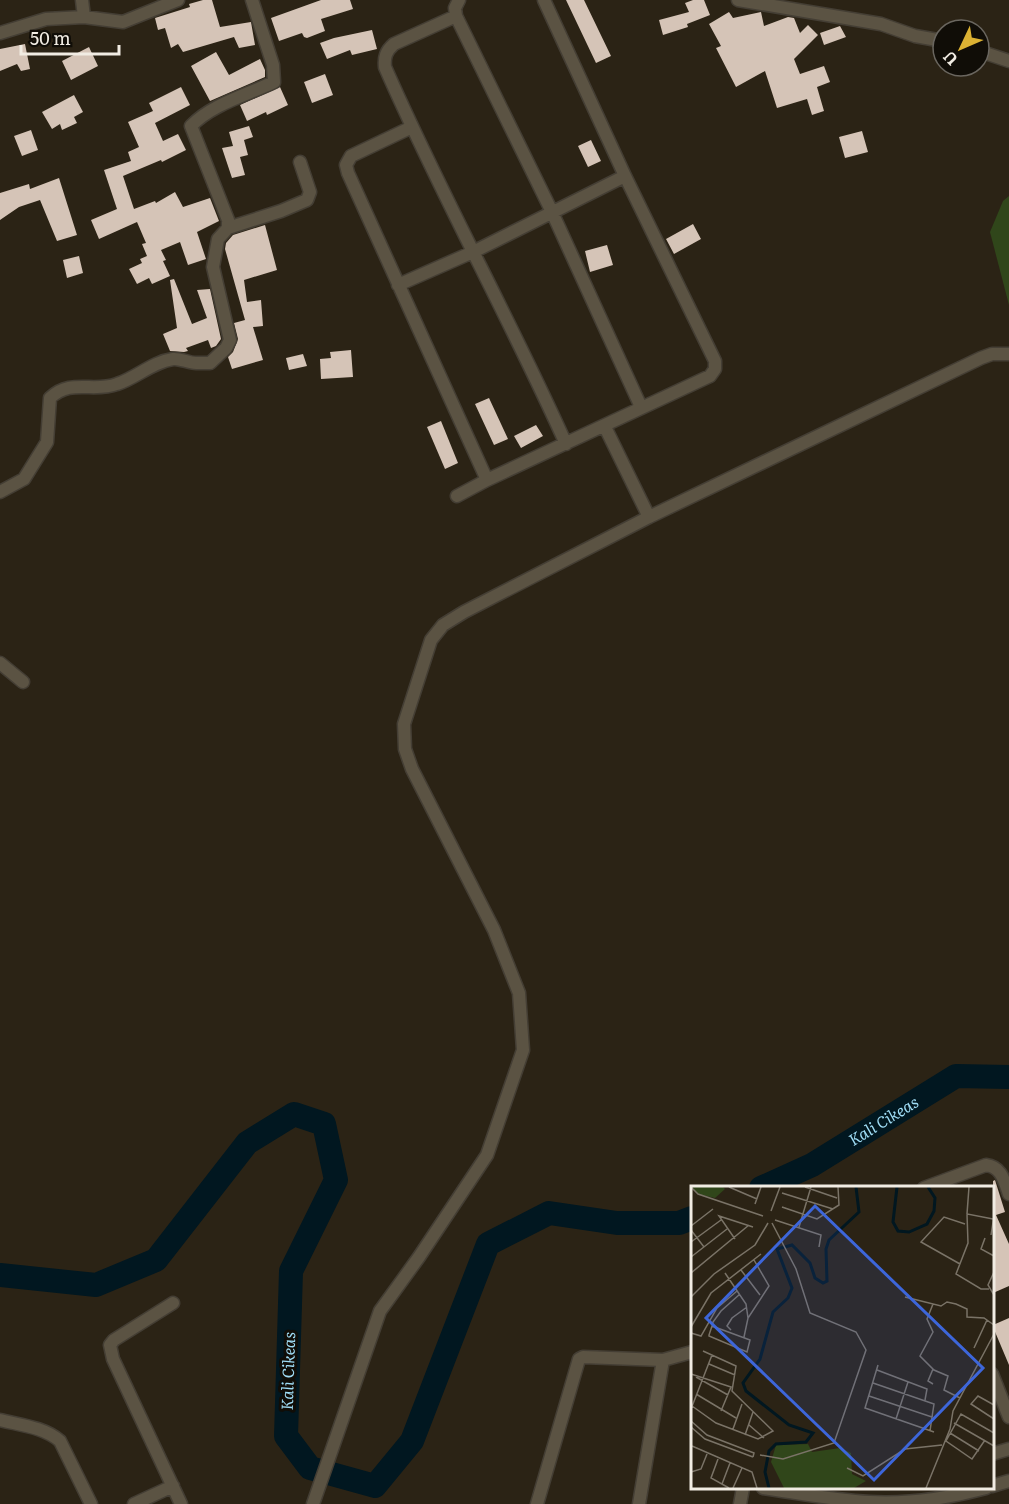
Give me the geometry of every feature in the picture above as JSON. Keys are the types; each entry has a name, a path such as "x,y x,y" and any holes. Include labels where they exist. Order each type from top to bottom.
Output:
{"street":[{"path":"82,0 84,17"},
{"path":"0,33 46,19 84,17 123,22 178,0"},
{"path":"228,228 228,220 191,126 198,119 274,82 273,65 252,0"},
{"path":"459,0 455,8 456,16 552,212 641,407"},
{"path":"457,496 710,376 715,369 715,361 625,176 544,0"},
{"path":"738,0 881,24 915,36 931,39"},
{"path":"456,16 394,44 384,59 385,67 566,444"},
{"path":"991,55 1009,61"},
{"path":"412,127 351,156 346,165 487,480"},
{"path":"0,492 24,479 48,442 50,398 56,393 73,386 116,385 175,358 195,363 210,363 226,348 230,340 213,267 218,239 228,228 307,200 310,192 300,162"},
{"path":"398,285 473,252 625,176"},
{"path":"312,1504 380,1311 487,1155 523,1050 519,993 494,930 412,769 405,748 404,724 431,640 443,625 464,612 648,517 981,358 992,354 1009,354"},
{"path":"605,427 648,517"},
{"path":"0,663 23,682"},
{"path":"930,1186 990,1165 1001,1172 1009,1194"},
{"path":"173,1303 114,1340 110,1345 113,1359 182,1504"},
{"path":"537,1504 579,1359 583,1357 663,1360 691,1353"},
{"path":"639,1504 663,1360"},
{"path":"994,1377 1009,1417"},
{"path":"0,1420 42,1431 53,1435 60,1441 91,1504"},
{"path":"994,1454 1009,1449"},
{"path":"994,1486 1009,1481"},
{"path":"134,1504 173,1486"},
{"path":"740,1504 743,1489"},
{"path":"770,1489 858,1501 891,1503 916,1501 981,1489"}],"green space":[{"path":"1009,196 1009,305 990,232 1003,201"}],"building":[{"path":"212,0 220,27 251,22 255,45 239,48 234,37 183,52 178,44 171,48 165,28 158,30 155,18 190,7 189,4"},
{"path":"321,0 350,0 353,9 321,19 325,31 307,38 302,33 279,41 271,18"},
{"path":"566,0 584,0 611,56 596,63"},
{"path":"704,0 710,15 687,24 688,27 663,35 659,20 689,12 685,3"},
{"path":"729,12 733,18 761,12 764,26 788,17 794,18 800,33 808,25 818,35 794,59 800,74 824,66 830,82 817,87 824,111 812,115 807,99 777,108 765,71 736,87 716,48 721,46 709,24"},
{"path":"840,26 846,37 824,45 820,33"},
{"path":"372,30 377,49 352,55 350,50 327,59 320,43 334,38"},
{"path":"25,44 30,69 21,71 17,64 0,71 0,49"},
{"path":"89,47 98,66 71,80 62,61"},
{"path":"216,52 229,75 260,59 265,70 265,77 210,101 191,66"},
{"path":"325,74 333,95 312,103 304,82"},
{"path":"181,87 190,105 155,123 163,141 178,134 186,150 162,162 161,160 123,176 134,209 155,201 156,203 175,192 183,207 210,198 219,221 197,232 206,259 188,265 180,242 161,250 170,276 152,284 149,278 137,284 129,269 142,263 140,259 147,256 142,244 146,243 137,222 99,239 91,220 117,209 104,170 131,161 128,152 139,147 128,122 153,111 149,103"},
{"path":"280,87 288,105 247,121 240,105"},
{"path":"74,95 83,112 74,117 77,123 62,130 60,124 52,129 42,112"},
{"path":"249,126 253,137 244,140 248,155 240,157 245,175 232,178 222,148 233,146 229,132"},
{"path":"31,130 38,150 22,156 14,136"},
{"path":"862,131 868,152 845,158 839,137"},
{"path":"591,140 601,161 588,167 578,146"},
{"path":"59,178 77,235 57,241 40,200 19,207 0,220 0,193 29,184 30,189"},
{"path":"693,224 701,239 674,254 666,239"},
{"path":"265,225 277,270 244,280 247,302 261,300 263,326 253,327 263,360 232,369 228,357 233,352 238,339 234,323 245,320 225,249 226,243 233,235"},
{"path":"607,245 613,265 590,272 585,251"},
{"path":"79,256 83,273 67,278 63,260"},
{"path":"174,279 192,324 207,318 197,290 210,289 221,339 216,346 211,348 208,340 186,348 188,351 170,351 163,334 177,328 170,280"},
{"path":"351,350 353,377 321,379 320,359 331,358 330,352"},
{"path":"303,354 307,366 289,370 286,358"},
{"path":"489,398 508,439 494,445 475,404"},
{"path":"441,421 458,463 445,469 427,427"},
{"path":"536,425 543,436 521,448 514,436"},
{"path":"995,1180 1005,1212 996,1215 1009,1244 1009,1286 994,1293 994,1186 993,1181"},
{"path":"1009,1318 1009,1365 994,1329 994,1325"}],"waterway":[{"name":"Kali Cikeas","path":"765,1186 812,1165 956,1076 1009,1077"},
{"name":"Kali Cikeas","path":"0,1275 96,1285 156,1260 247,1143 294,1114 324,1124 336,1180 291,1271 286,1436 310,1468 375,1486 412,1441 488,1244 549,1213 617,1223 679,1223 691,1218"}]}
